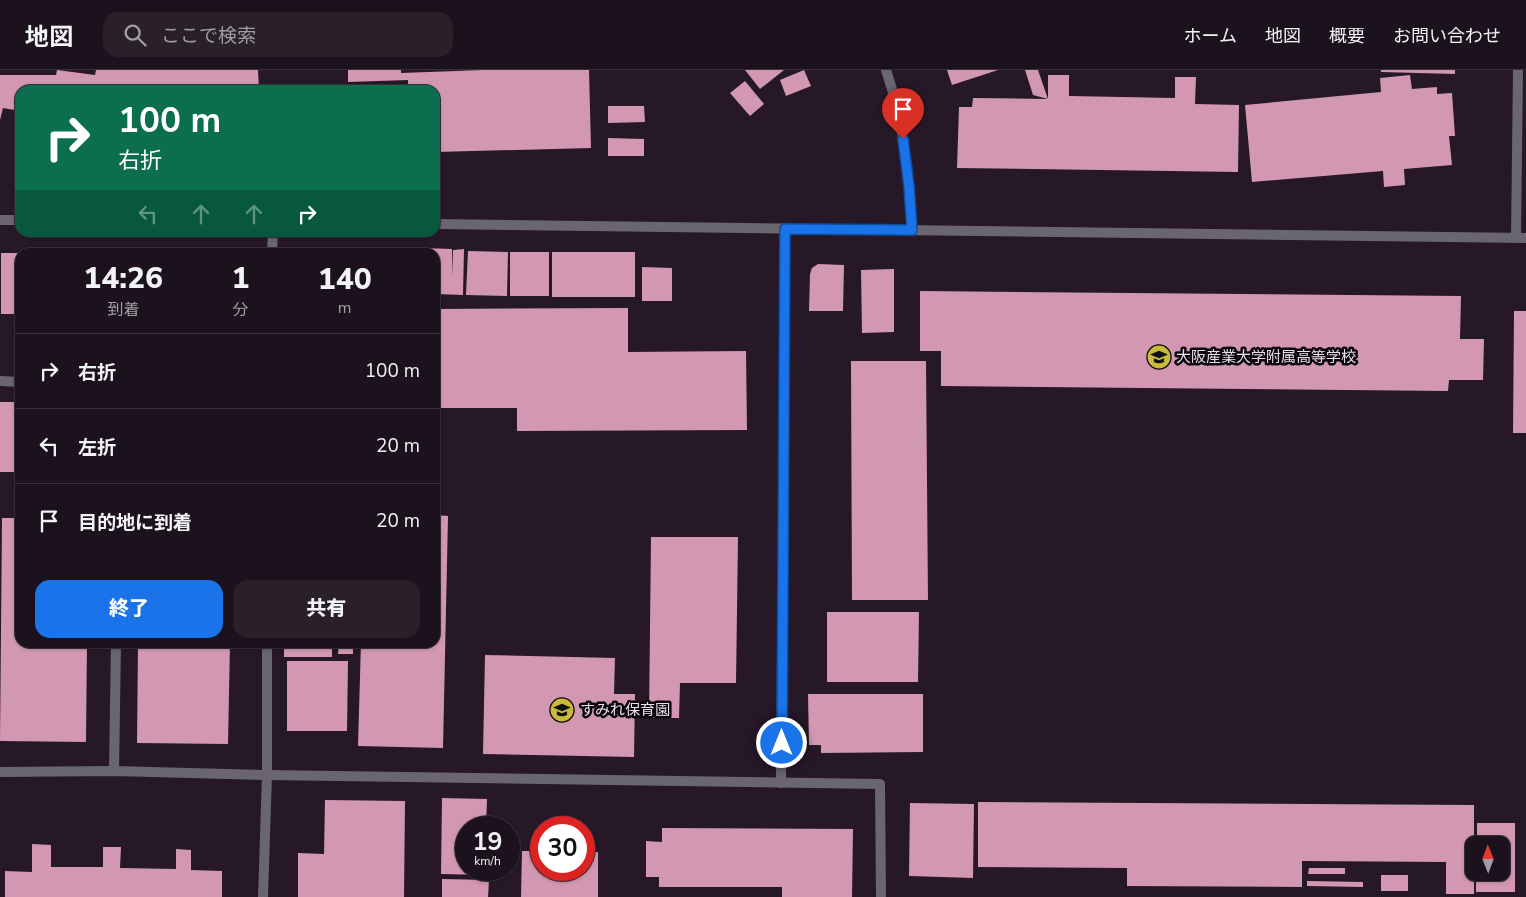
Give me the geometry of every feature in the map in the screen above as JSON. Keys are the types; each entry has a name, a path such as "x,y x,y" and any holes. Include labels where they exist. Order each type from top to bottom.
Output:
{"street":[{"path":"886,70 900,124 909,186 912,230"},
{"path":"440,224 1521,238 1518,70"},
{"path":"0,220 15,220"},
{"path":"782,783 785,229"},
{"path":"0,381 15,382"},
{"path":"114,772 116,648"},
{"path":"264,897 267,775 267,648"},
{"path":"0,772 114,772 880,784 881,897"}],"building":[{"path":"57,70 95,75 96,70 258,70 259,85 15,85 15,110 3,108 0,120 0,75 56,75"},
{"path":"348,70 401,70 401,73 483,70 589,70 591,148 440,152 440,85 408,85 408,80 348,82"},
{"path":"745,70 784,70 760,89"},
{"path":"804,70 811,86 786,96 780,80"},
{"path":"947,70 998,70 952,85"},
{"path":"1025,70 1038,70 1048,99 1033,95"},
{"path":"1381,70 1455,70 1455,74 1381,72"},
{"path":"1048,75 1069,75 1069,96 1175,98 1175,77 1196,77 1195,104 1239,105 1238,172 957,168 959,107 972,107 973,98 1048,99"},
{"path":"1410,75 1412,89 1437,87 1437,94 1452,93 1455,136 1449,136 1452,165 1404,169 1405,185 1384,187 1383,171 1252,182 1245,105 1381,92 1380,78"},
{"path":"745,81 764,104 750,116 730,93"},
{"path":"608,106 644,106 645,122 608,123"},
{"path":"608,138 644,139 644,156 608,156"},
{"path":"333,247 353,247 353,248"},
{"path":"440,249 452,249 452,277 453,250 464,249 463,295 440,294"},
{"path":"468,251 508,252 507,296 466,295"},
{"path":"510,252 549,252 549,296 510,296"},
{"path":"552,252 635,252 635,297 552,297"},
{"path":"1,253 15,253 15,314 1,314"},
{"path":"818,264 844,265 843,311 809,311 810,274 812,268"},
{"path":"642,267 672,268 672,301 642,301"},
{"path":"894,269 894,332 862,333 861,270"},
{"path":"920,291 1461,296 1460,339 1484,339 1483,380 1449,380 1448,391 941,386 941,351 920,351"},
{"path":"628,308 628,352 746,351 747,430 517,431 517,408 440,408 440,309"},
{"path":"1514,311 1526,311 1526,433 1513,433"},
{"path":"851,361 926,361 928,600 852,600"},
{"path":"0,402 15,402 15,472 0,472"},
{"path":"440,515 448,516 443,748 358,746 361,648 440,648"},
{"path":"2,518 15,518 15,648 87,648 86,742 0,741"},
{"path":"651,537 738,537 736,683 680,683 679,718 649,718"},
{"path":"827,612 919,612 918,682 827,682"},
{"path":"138,648 230,648 228,744 137,743"},
{"path":"284,648 332,648 332,657 284,657"},
{"path":"338,648 353,648 353,654 338,654"},
{"path":"485,655 615,658 614,694 635,694 634,757 483,754"},
{"path":"287,661 348,661 347,731 287,731"},
{"path":"808,694 923,694 923,752 821,753 821,745 809,745"},
{"path":"442,798 487,799 486,816 455,816 455,874 441,874"},
{"path":"325,800 405,801 404,897 298,897 298,853 324,854"},
{"path":"978,802 1474,805 1474,836 1465,836 1465,881 1474,881 1474,894 1446,894 1446,862 1302,861 1302,887 1127,886 1127,868 978,867"},
{"path":"910,803 974,804 973,878 909,876"},
{"path":"1477,823 1515,823 1515,892 1476,892 1476,881 1510,881 1510,836 1477,836"},
{"path":"662,828 853,829 852,897 782,897 782,887 659,887 659,877 646,877 646,841 662,842"},
{"path":"32,844 51,845 51,867 103,867 103,847 121,847 120,868 176,869 176,849 191,850 191,870 222,871 222,897 5,897 5,871 32,872"},
{"path":"522,851 530,851 530,881 595,881 595,852 598,852 598,897 521,897"},
{"path":"1309,868 1345,868 1345,874 1308,874"},
{"path":"1381,875 1408,875 1408,891 1381,891"},
{"path":"442,879 489,881 488,897 442,897"},
{"path":"1307,881 1363,882 1363,887 1307,886"}],"place":[{"name":"大阪産業大学附属高等学校","path":"1159,357"},
{"name":"すみれ保育園","path":"562,710"}],"route":[{"path":"782,743 785,229 912,230 903,139"}]}
